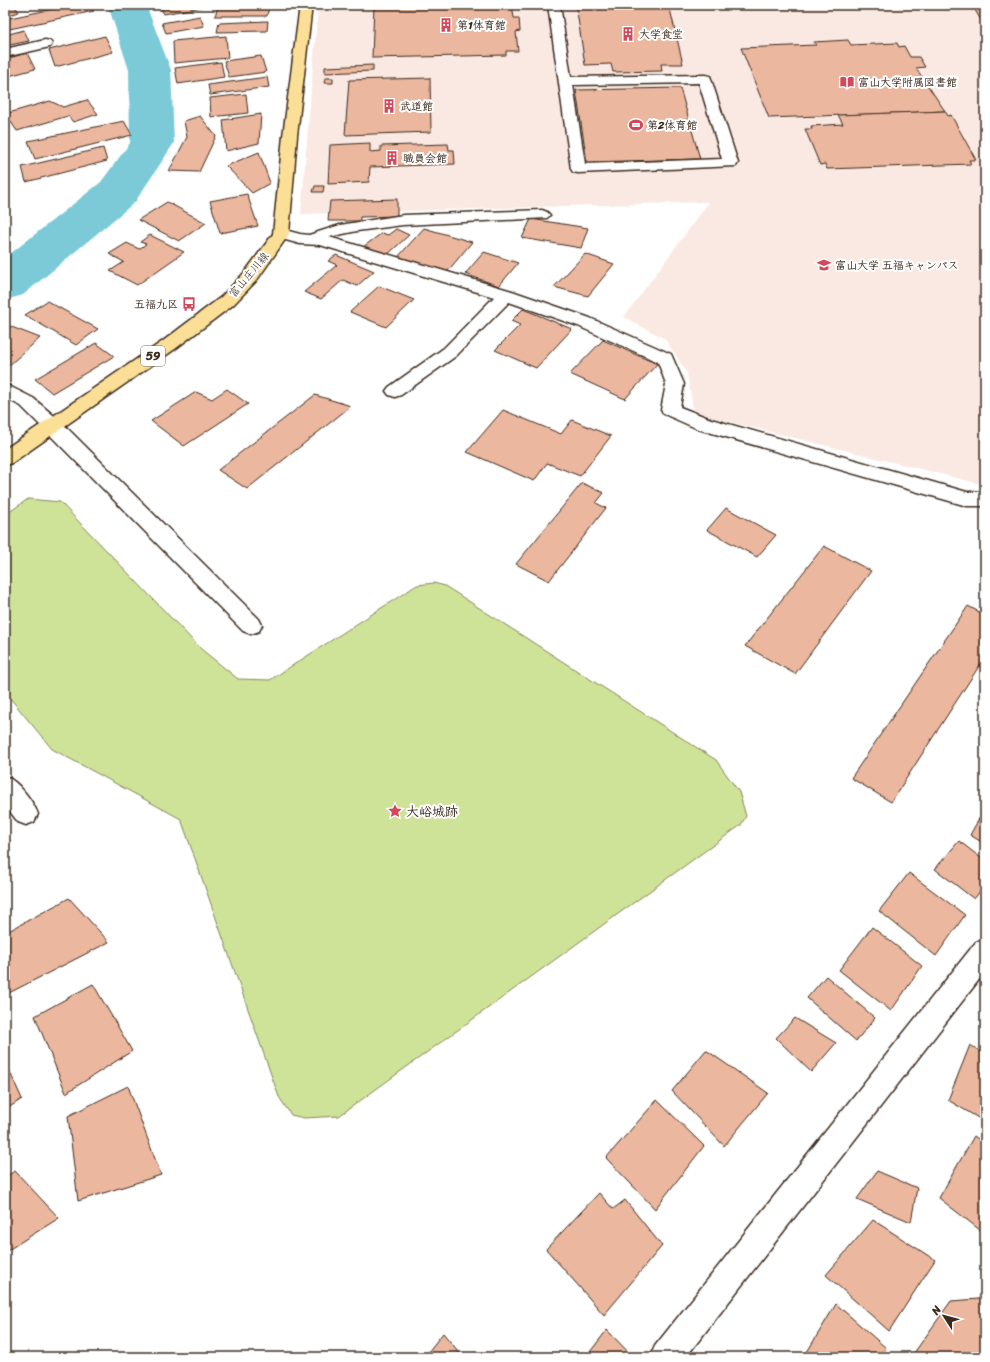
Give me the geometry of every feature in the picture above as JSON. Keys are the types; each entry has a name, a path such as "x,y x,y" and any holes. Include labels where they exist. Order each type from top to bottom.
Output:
{"main road":[{"path":"281,234 290,136 306,5"},
{"name":"富山庄川線","path":"5,458 169,345 227,301 251,276 281,234"}],"street":[{"path":"554,5 565,81 578,169 731,163 705,79 565,81"},
{"path":"5,52 44,44"},
{"path":"312,240 323,233 388,221 542,215"},
{"path":"281,234 300,239 321,240 506,294 584,322 665,358 676,384 670,410 705,424 967,499 985,499"},
{"path":"395,391 450,352 506,294"},
{"path":"5,390 27,402 52,425 251,625"},
{"path":"5,787 26,814"},
{"path":"666,1357 985,951"}],"shaded area":[{"name":"富山大学 五福キャンパス","path":"318,5 985,5 985,485 694,413 687,373 665,339 624,317 709,202 301,214"}],"green space":[{"path":"28,499 60,502 201,649 238,679 270,680 417,585 434,583 445,586 716,760 739,792 746,816 741,825 339,1116 304,1118 291,1115 279,1097 181,819 52,749 5,692 5,515"}],"building":[{"path":"14,5 19,12 5,16 5,6"},
{"path":"72,5 86,5 94,11 5,30 5,19"},
{"path":"159,5 200,5 201,7 164,14"},
{"name":"第1体育館","path":"374,5 512,5 514,18 519,18 520,31 516,32 518,51 506,51 506,55 372,58"},
{"name":"大学食堂","path":"576,5 669,5 683,64 661,64 662,71 613,72 611,64 585,65"},
{"path":"972,5 985,5 985,27"},
{"path":"218,6 269,6 267,16 215,16"},
{"path":"200,16 204,26 166,33 162,23"},
{"path":"268,21 267,31 217,32 219,23"},
{"path":"24,30 29,41 5,46 5,35"},
{"path":"105,36 113,52 55,67 49,50"},
{"path":"226,36 228,58 174,63 173,41"},
{"path":"848,40 851,45 897,43 899,47 904,46 910,57 919,57 925,67 916,68 945,111 769,118 741,48 816,45 814,42"},
{"path":"27,53 35,69 5,77 5,59"},
{"path":"261,56 266,72 229,77 224,61"},
{"path":"221,62 224,77 178,84 175,68"},
{"path":"373,65 373,71 325,73 325,67"},
{"path":"267,77 269,87 210,95 208,85"},
{"path":"325,78 333,78 333,83 324,83"},
{"name":"武道館","path":"430,78 431,132 345,135 349,80"},
{"name":"第2体育館","path":"680,88 700,159 587,162 576,90"},
{"path":"246,94 248,113 211,117 210,98"},
{"path":"87,100 98,114 73,122 68,116 17,131 11,122 5,123 5,114 50,101 63,107"},
{"path":"945,111 948,116 951,115 976,160 969,160 971,164 827,169 825,164 820,165 805,129 812,129 811,126 843,124 838,115"},
{"path":"261,114 259,143 226,151 223,120"},
{"path":"200,116 216,136 199,172 169,171 187,137 184,121"},
{"path":"124,121 132,135 35,159 28,141"},
{"name":"職員会館","path":"370,143 370,152 381,151 381,146 448,144 449,150 454,150 455,164 370,167 369,182 328,184 330,145"},
{"path":"103,148 107,161 26,182 22,167"},
{"path":"259,152 270,183 252,193 226,166"},
{"path":"315,186 324,186 323,192 313,192"},
{"path":"247,194 258,226 220,233 210,201"},
{"path":"397,199 397,216 360,217 360,221 328,221 330,201"},
{"path":"167,202 206,223 179,241 138,220"},
{"path":"531,219 588,228 581,248 522,238"},
{"path":"424,228 472,242 447,272 398,257"},
{"path":"396,229 409,235 386,256 363,247 382,233 388,235"},
{"path":"150,235 184,252 137,285 110,271 124,262 109,254 127,243 139,249 146,244 140,242"},
{"path":"484,252 518,263 499,286 465,274"},
{"path":"585,254 614,264 588,296 554,287"},
{"path":"336,255 374,271 357,286 343,280 321,299 304,292 337,265 328,261"},
{"path":"379,286 414,300 386,327 350,312"},
{"path":"47,301 98,329 76,345 25,315"},
{"path":"523,309 572,329 536,368 495,350 520,325 511,321"},
{"path":"9,326 40,338 7,367 5,366 5,330"},
{"path":"603,340 657,364 625,399 570,374"},
{"path":"96,343 114,356 52,393 35,379"},
{"path":"227,389 248,404 184,446 151,421 196,392 212,399"},
{"path":"315,395 351,406 247,489 218,470"},
{"path":"503,410 561,434 572,420 611,436 580,476 547,463 534,481 467,452"},
{"path":"582,483 604,493 596,503 606,508 549,581 516,564"},
{"path":"726,508 776,535 757,557 707,530"},
{"path":"824,546 871,571 795,674 745,646"},
{"path":"968,606 985,615 985,657 891,802 851,778"},
{"path":"985,808 985,844 970,835"},
{"path":"959,841 985,861 985,885 974,899 935,869"},
{"path":"909,873 965,915 936,956 879,911"},
{"path":"69,898 109,942 5,995 5,933"},
{"path":"872,927 922,966 891,1011 839,970"},
{"path":"826,976 875,1018 856,1041 807,998"},
{"path":"93,984 132,1051 66,1093 35,1016"},
{"path":"795,1018 836,1043 811,1072 776,1038"},
{"path":"970,1045 985,1054 985,1122 948,1100"},
{"path":"706,1050 768,1093 724,1146 672,1091"},
{"path":"5,1061 22,1099 5,1110"},
{"path":"128,1086 161,1175 78,1201 68,1116"},
{"path":"657,1100 704,1146 655,1209 606,1158"},
{"path":"974,1136 985,1144 985,1234 939,1198"},
{"path":"15,1171 59,1218 5,1252 5,1177"},
{"path":"877,1171 917,1188 911,1222 857,1199"},
{"path":"599,1193 613,1209 625,1200 662,1246 604,1315 546,1249"},
{"path":"873,1220 935,1260 889,1331 826,1275"},
{"path":"985,1281 985,1357 918,1357 914,1353 951,1301 979,1299"},
{"path":"836,1304 886,1348 881,1357 804,1357"},
{"path":"607,1330 632,1356 631,1357 586,1357"},
{"path":"443,1333 463,1357 424,1357"}],"waterway":[{"path":"5,284 118,192 152,143 150,70 127,5"}],"place":[{"name":"第1体育館","path":"446,25"},
{"name":"大学食堂","path":"628,34"},
{"name":"富山大学附属図書館","path":"847,82"},
{"name":"武道館","path":"389,106"},
{"name":"第2体育館","path":"636,125"},
{"name":"職員会館","path":"392,158"},
{"name":"富山大学 五福キャンパス","path":"824,265"},
{"name":"五福九区","path":"189,304"},
{"name":"大峪城跡","path":"395,811"}]}
